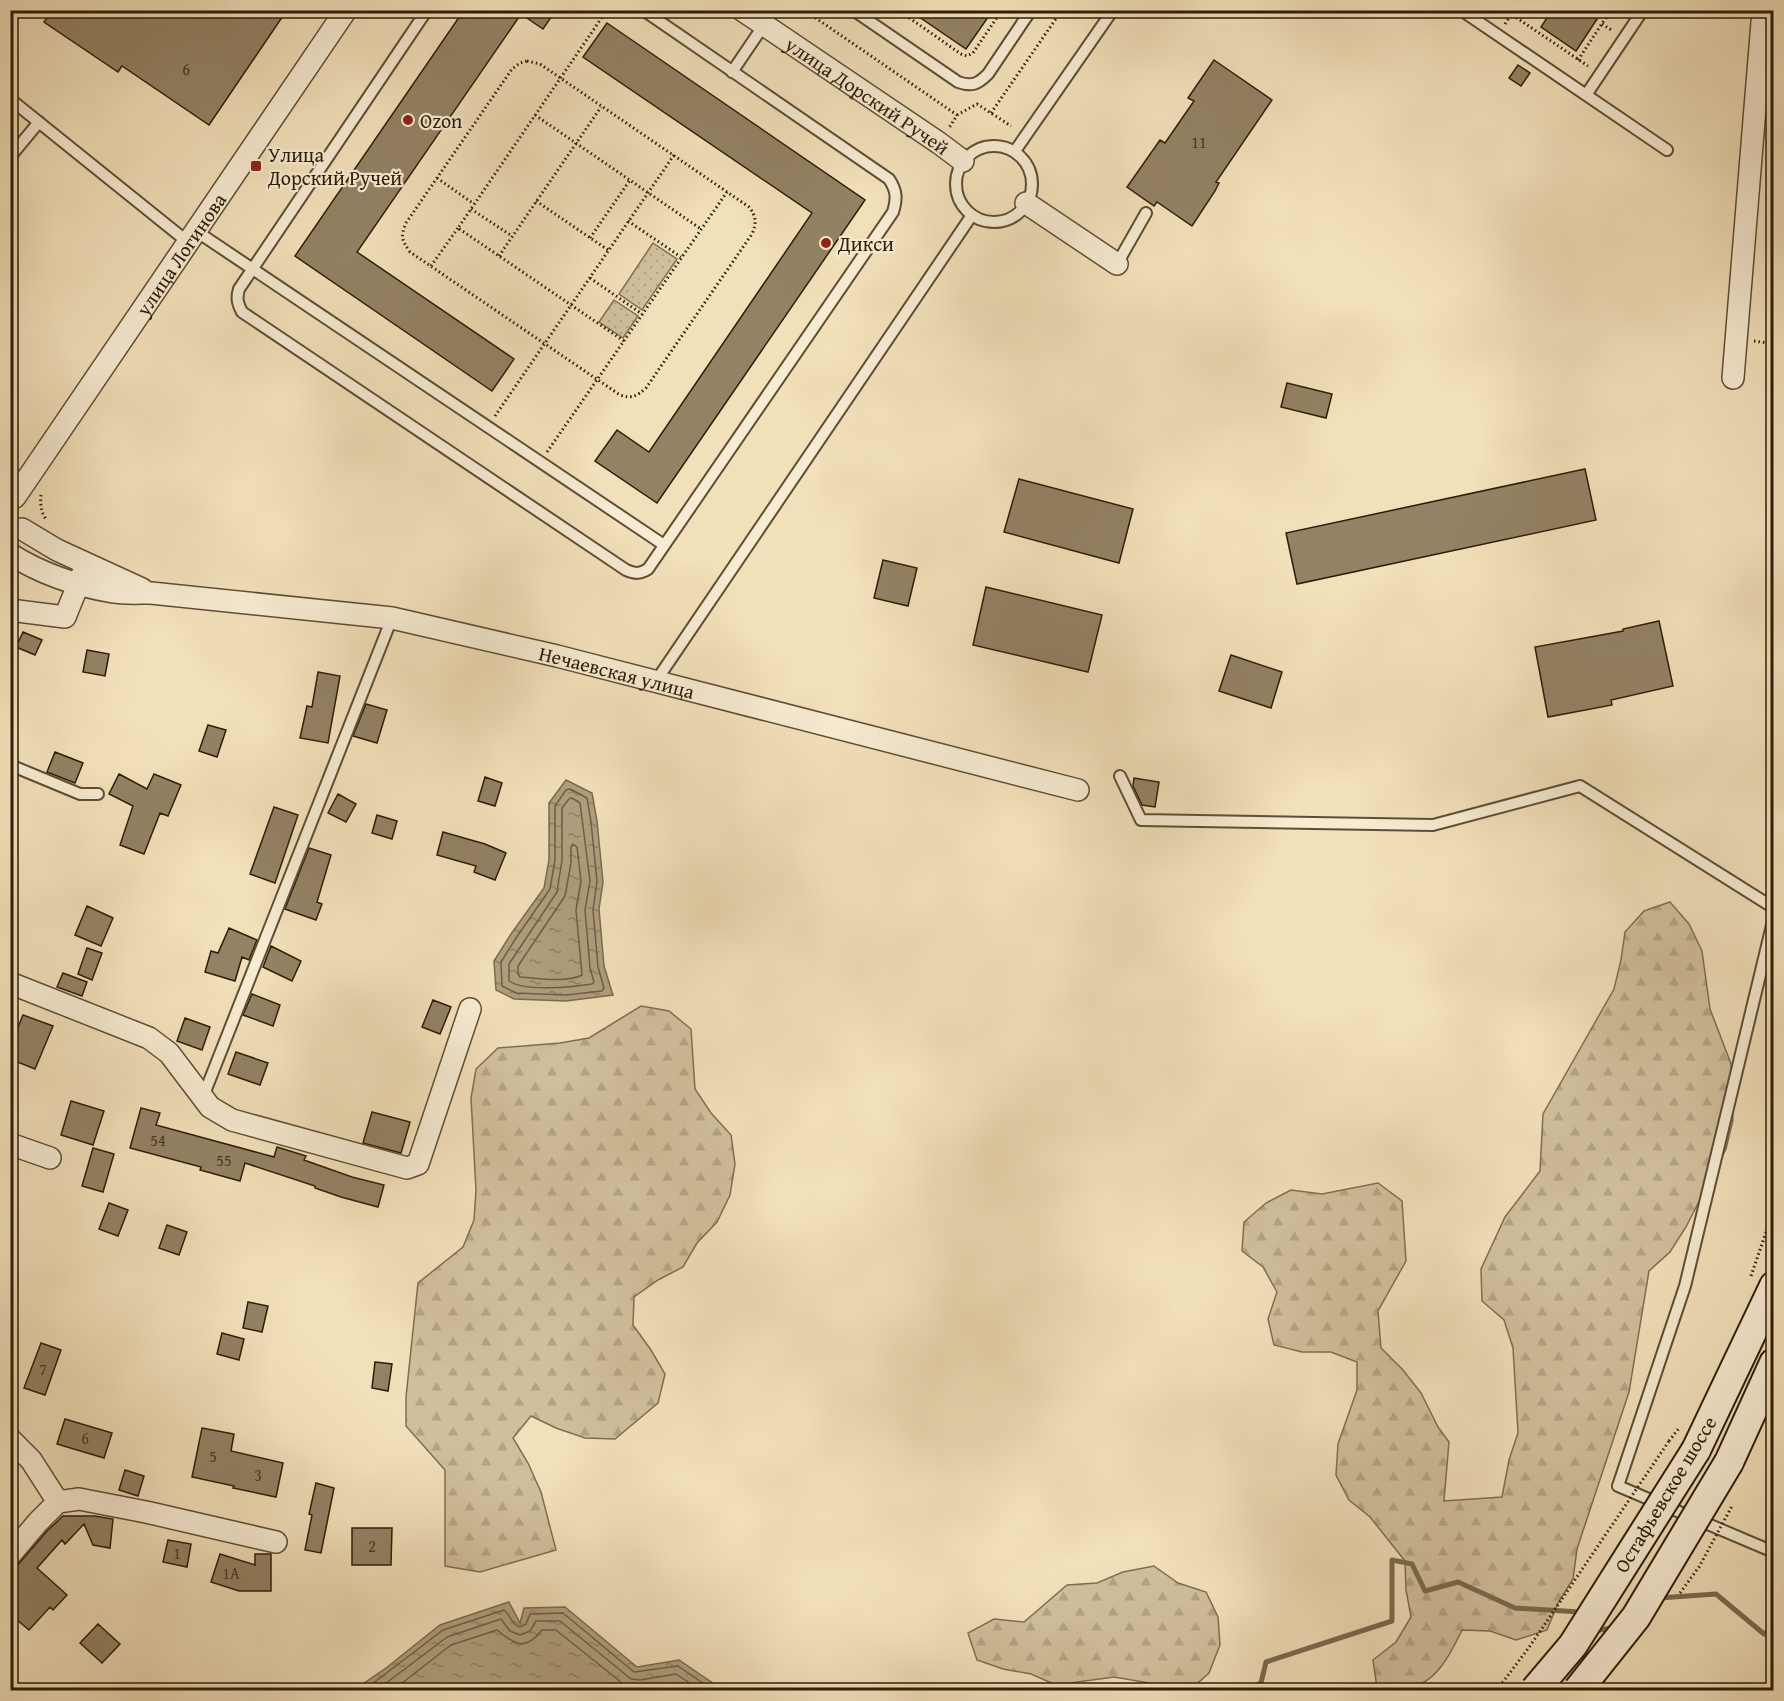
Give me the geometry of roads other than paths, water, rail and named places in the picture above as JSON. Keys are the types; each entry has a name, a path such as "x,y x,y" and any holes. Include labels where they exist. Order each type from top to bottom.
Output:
{"main road":[{"name":"Остафьевское шоссе","path":"1535,1690 1573,1645 1696,1450 1773,1286"},
{"name":"Остафьевское шоссе","path":"1578,1690 1636,1617 1729,1462 1773,1363"}],"street":[{"name":"улица Логинова","path":"13,496 193,237 346,10"},
{"name":"улица Дорский Ручей","path":"742,10 769,18 963,161"},
{"path":"1733,378 1763,10"},
{"path":"1026,203 1117,264"},
{"path":"13,496 24,510 25,523 16,534"},
{"name":"Нечаевская улица","path":"16,534 151,593"},
{"name":"Нечаевская улица","path":"10,554 21,561 115,592 151,593 392,618 557,656 1078,790"},
{"path":"10,610 64,617 80,580"},
{"path":"10,983 149,1038 169,1053 210,1107 232,1120 407,1168 418,1164 470,1008"},
{"path":"10,1144 50,1158"},
{"path":"10,1439 31,1461 58,1502"},
{"path":"10,1554 58,1502 79,1499 276,1542"}],"lane":[{"path":"427,10 240,289 237,304 242,312 634,574 648,569 893,212 896,200 890,180 643,10"},
{"path":"853,10 958,82 969,86 980,83 988,74 1031,10"},
{"path":"1015,151 1113,10"},
{"path":"1461,10 1667,150"},
{"path":"1586,95 1643,10"},
{"path":"732,72 769,18"},
{"path":"10,99 193,237 253,269 664,545"},
{"path":"10,157 39,122"},
{"path":"1005,147 1015,151 1029,169 1032,180 1031,190 1022,209 1014,216 993,222 972,215 959,199 956,186 957,173 963,161 971,153 981,148 1005,147"},
{"path":"1117,264 1146,213"},
{"path":"656,681 972,215"},
{"path":"203,1097 392,618"},
{"path":"10,765 80,794 98,794"},
{"path":"1120,776 1141,820 1433,825 1580,786 1773,908"},
{"path":"1773,917 1684,1286 1618,1486 1769,1550 1773,1548"}],"water":[{"path":"566,780 592,793 603,882 599,909 604,966 613,995 566,1001 514,999 496,990 494,961 544,888 549,860 549,803"},
{"path":"509,1602 520,1623 524,1608 565,1607 637,1667 679,1660 723,1690 354,1690 440,1625"}],"waterway":[{"path":"1244,1690 1261,1683 1266,1662 1392,1621 1392,1560 1412,1564 1425,1591 1458,1582 1515,1608 1580,1612 1583,1615"},
{"path":"1659,1598 1716,1594 1764,1634 1774,1628"},
{"path":"1594,1625 1600,1630 1616,1627"}],"place":[{"name":"Ozon","path":"408,120"},
{"name":"Улица Дорский Ручей","path":"256,166"},
{"name":"Дикси","path":"826,243"}]}
